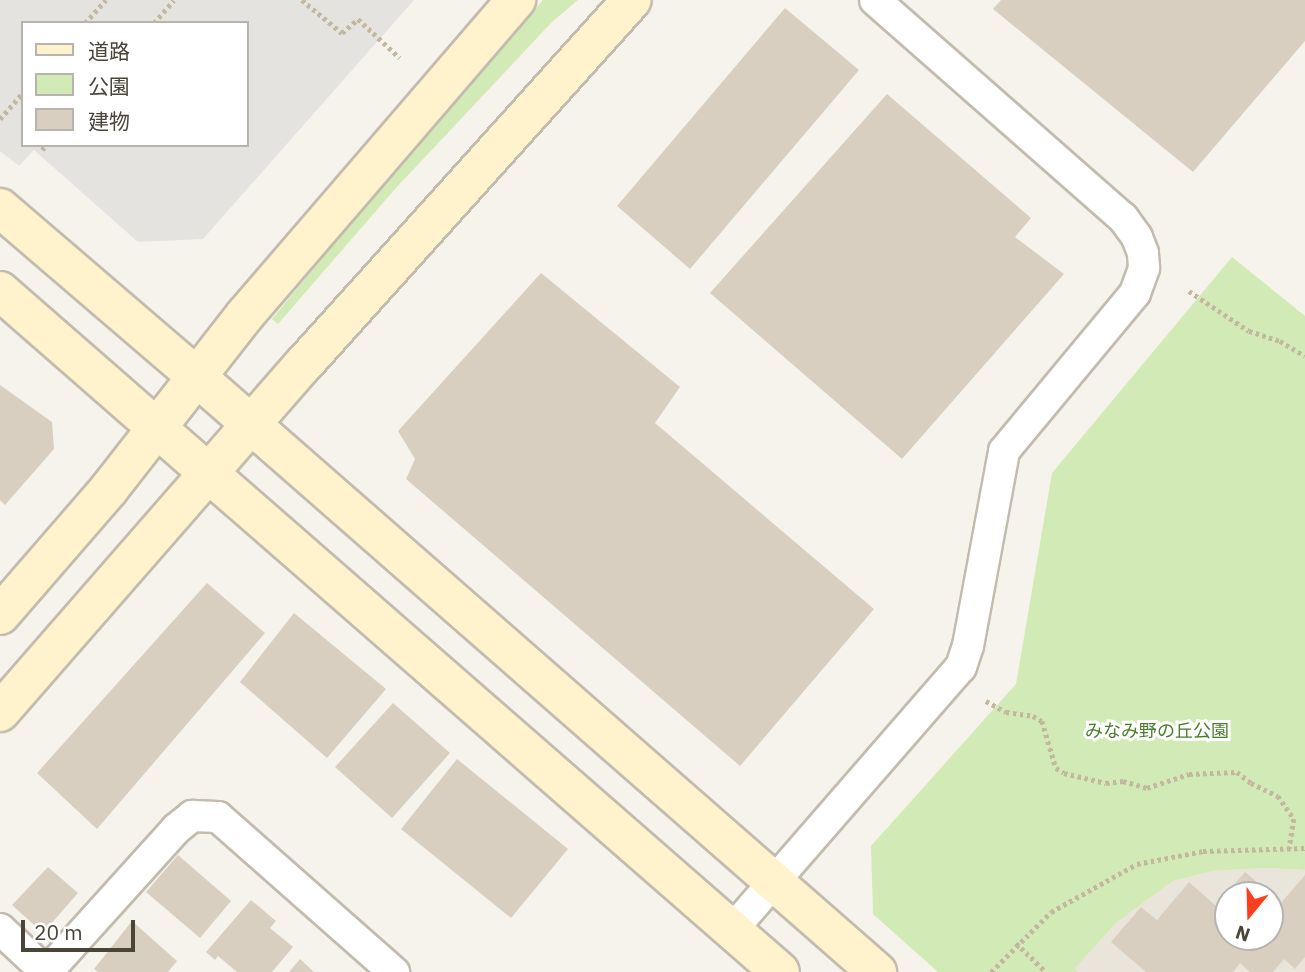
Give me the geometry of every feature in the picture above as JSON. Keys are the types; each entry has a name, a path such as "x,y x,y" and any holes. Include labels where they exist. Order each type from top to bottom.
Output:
{"street":[{"path":"0,615 109,489 245,315 516,0"},
{"path":"0,712 208,472 632,0"},
{"path":"732,930 961,667 968,646 1004,451 1135,293 1144,268 1143,253 1137,237 1123,218 875,0"},
{"path":"0,208 877,972"},
{"path":"0,291 780,972"},
{"path":"0,929 46,972 176,830 192,816 218,817 394,972"}],"path":[{"path":"87,21 106,0"},
{"path":"156,21 174,0"},
{"path":"302,0 342,33 358,19 400,58"},
{"path":"0,119 21,95"},
{"path":"1189,291 1249,331 1280,341 1305,356"},
{"path":"986,701 1006,712 1033,716 1042,721 1056,768 1064,773 1106,783 1123,781 1147,788 1189,774 1237,772 1251,783 1278,796 1294,819 1289,849"},
{"path":"990,972 1014,945 1051,912 1137,864 1203,851 1305,848"},
{"path":"1014,945 1046,972"}],"shaded area":[{"path":"0,0 414,0 203,239 138,242 34,150 19,166 0,151"},
{"path":"1264,868 1305,870 1305,972 1078,972 1074,968 1116,923 1173,881 1213,871"}],"green space":[{"path":"543,0 578,0 552,22 395,189 278,324 272,319 445,109"},
{"name":"みなみ野の丘公園","path":"1232,257 1305,316 1305,870 1264,868 1213,871 1173,881 1116,923 1075,968 1078,972 938,972 873,914 871,846 1016,684 1052,473"}],"building":[{"path":"1001,0 1305,0 1305,41 1193,172 993,9"},
{"path":"785,8 859,70 690,269 617,206"},
{"path":"887,94 1031,218 1015,237 1064,274 902,459 710,293"},
{"path":"541,273 680,387 655,423 874,609 740,766 406,479 415,459 398,431"},
{"path":"0,385 52,422 54,449 5,505 0,500"},
{"path":"207,583 265,633 97,829 37,773"},
{"path":"294,613 386,689 327,758 240,682"},
{"path":"393,703 450,753 392,818 335,767"},
{"path":"457,759 568,849 511,918 401,829"},
{"path":"178,855 231,901 200,938 146,892"},
{"path":"48,867 78,893 43,933 12,905"},
{"path":"1245,872 1255,881 1237,881"},
{"path":"1305,875 1305,957 1295,969 1284,959 1273,972 1250,972 1240,963 1233,972 1146,972 1111,942 1141,907 1157,920 1189,882 1214,904 1214,951 1284,951 1284,900"},
{"path":"251,900 276,921 270,928 293,947 272,972 237,972 218,956 215,960 206,952"},
{"path":"132,921 177,961 168,972 98,972 94,969"},
{"path":"300,959 314,972 289,972"}]}
